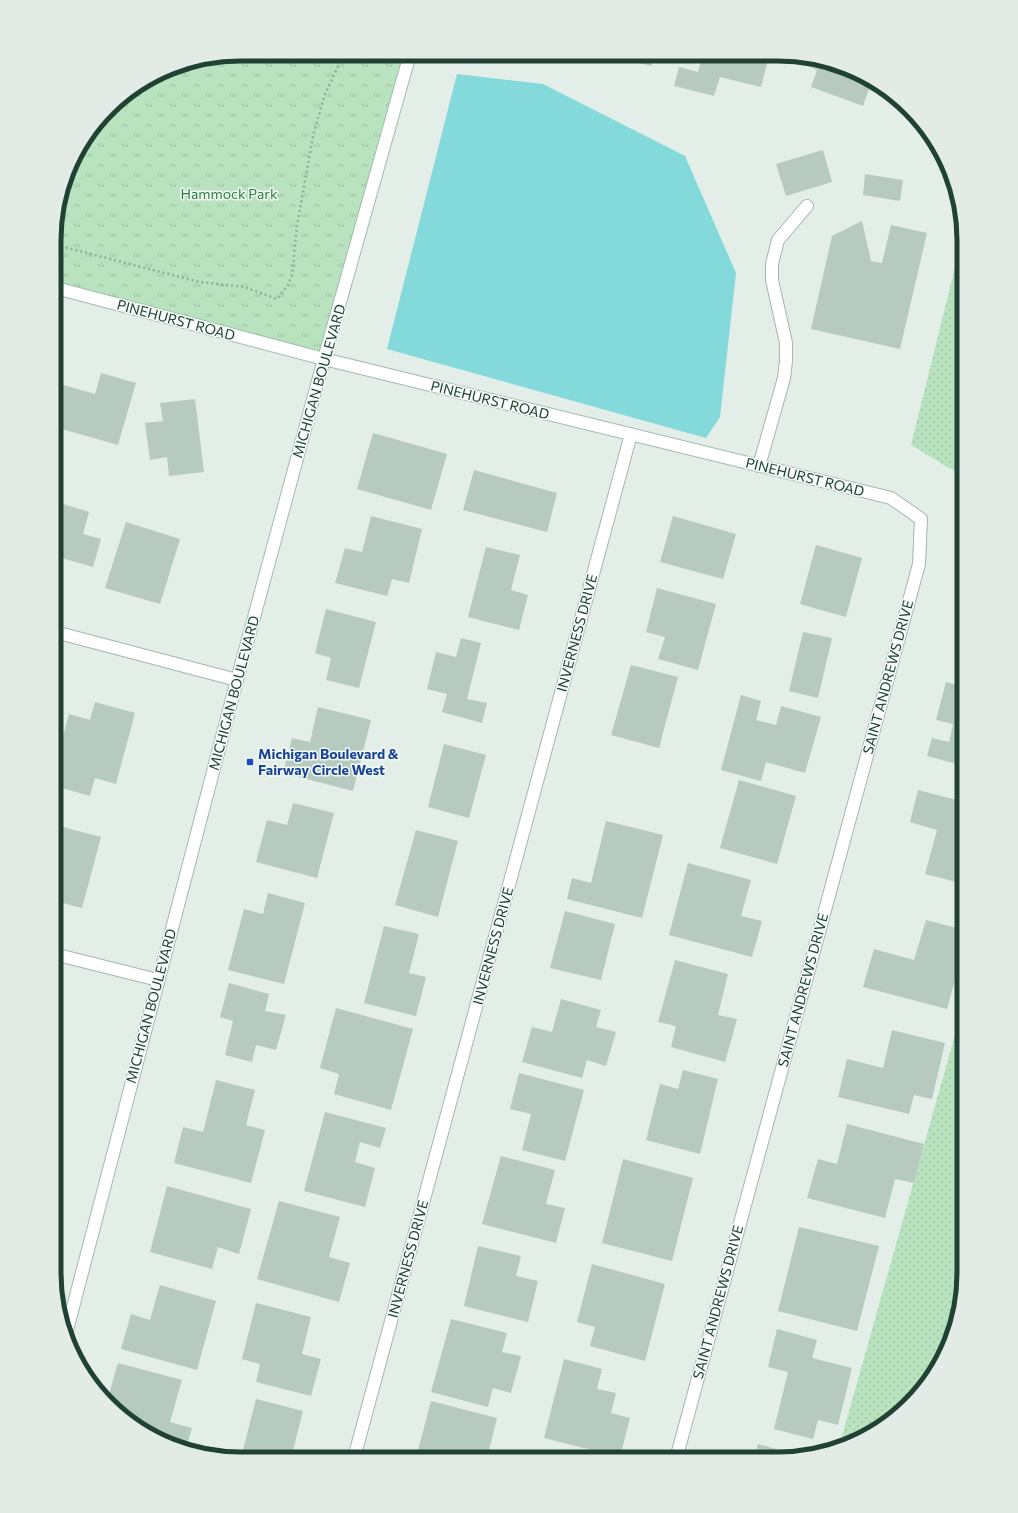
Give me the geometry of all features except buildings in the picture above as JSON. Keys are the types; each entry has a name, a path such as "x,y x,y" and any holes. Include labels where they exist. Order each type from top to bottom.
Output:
{"street":[{"name":"MICHIGAN BOULEVARD","path":"68,1322 237,680 324,359 408,61"},
{"path":"759,466 784,378 786,362 786,343 772,280 772,264 778,240 807,206"},
{"name":"PINEHURST ROAD","path":"61,289 324,359 891,498 921,519"},
{"name":"INVERNESS DRIVE","path":"356,1452 631,434"},
{"name":"SAINT ANDREWS DRIVE","path":"678,1452 919,564 921,519"},
{"path":"61,634 237,680"},
{"path":"61,956 158,980"}],"path":[{"path":"61,246 199,282 244,287 277,299 288,285 292,274 297,226 313,136 325,94 341,61"}],"green space":[{"name":"Hammock Park","path":"228,61 407,61 324,359 61,289 61,228 64,205 79,161 105,122 131,98 161,79 205,64"},
{"path":"957,259 957,473 911,445"},
{"path":"957,1028 957,1285 951,1319 939,1352 920,1382 905,1400 877,1422 857,1434 841,1440"}],"water":[{"path":"457,74 543,84 685,156 736,273 720,417 706,438 387,349"}],"place":[{"name":"Michigan Boulevard & Fairway Circle West","path":"250,762"}]}
